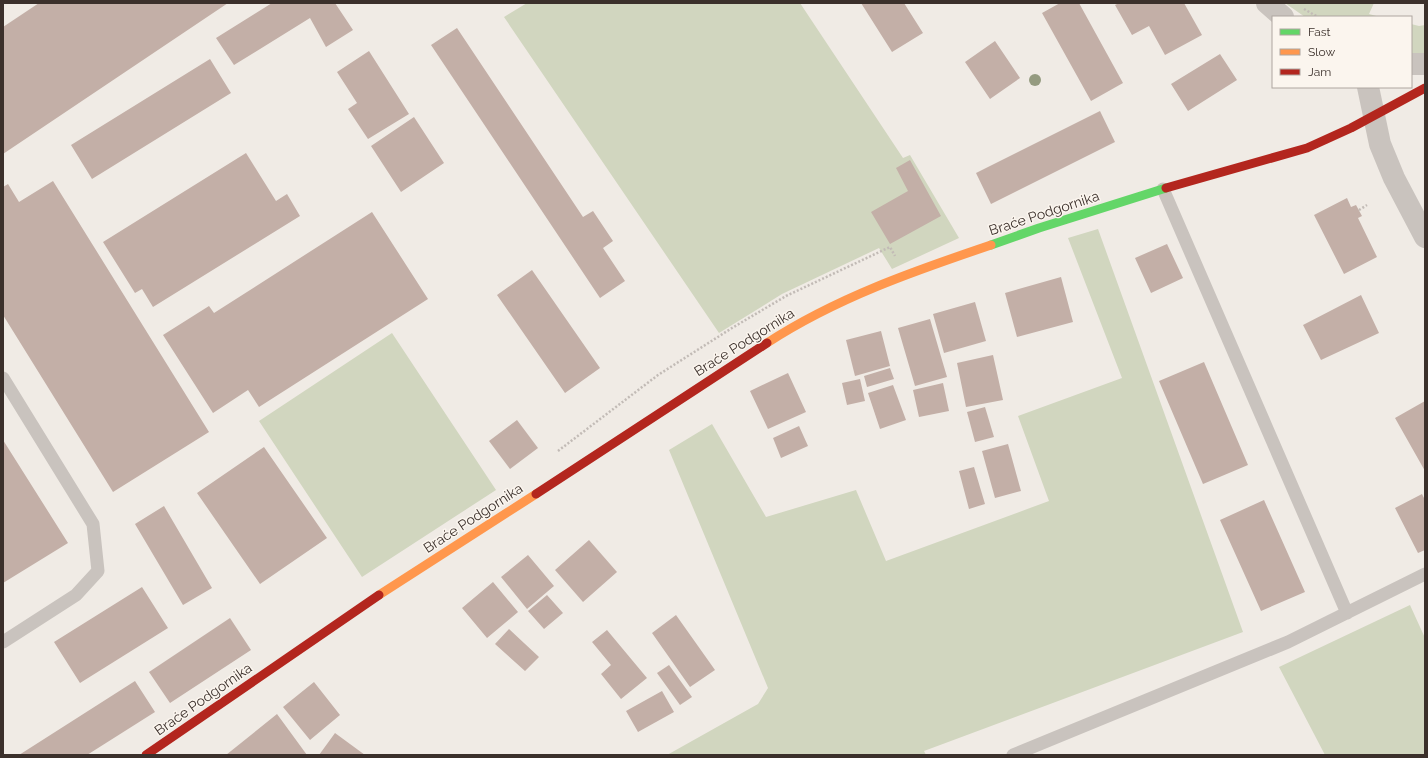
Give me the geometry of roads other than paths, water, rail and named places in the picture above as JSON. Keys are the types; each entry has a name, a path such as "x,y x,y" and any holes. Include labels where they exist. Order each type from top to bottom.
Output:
{"street":[{"path":"1267,3 1292,12"},
{"path":"1412,64 1425,64"},
{"path":"1368,88 1380,144 1394,178 1425,237"},
{"name":"Braće Podgornika","path":"146,755 350,614 794,326 838,303 921,269 1039,228 1163,189 1307,148 1351,128 1425,88"}],"lane":[{"path":"1163,189 1347,613"},
{"path":"3,378 93,524 98,571 76,595 3,642"},
{"path":"1013,755 1288,642 1425,574"}]}
